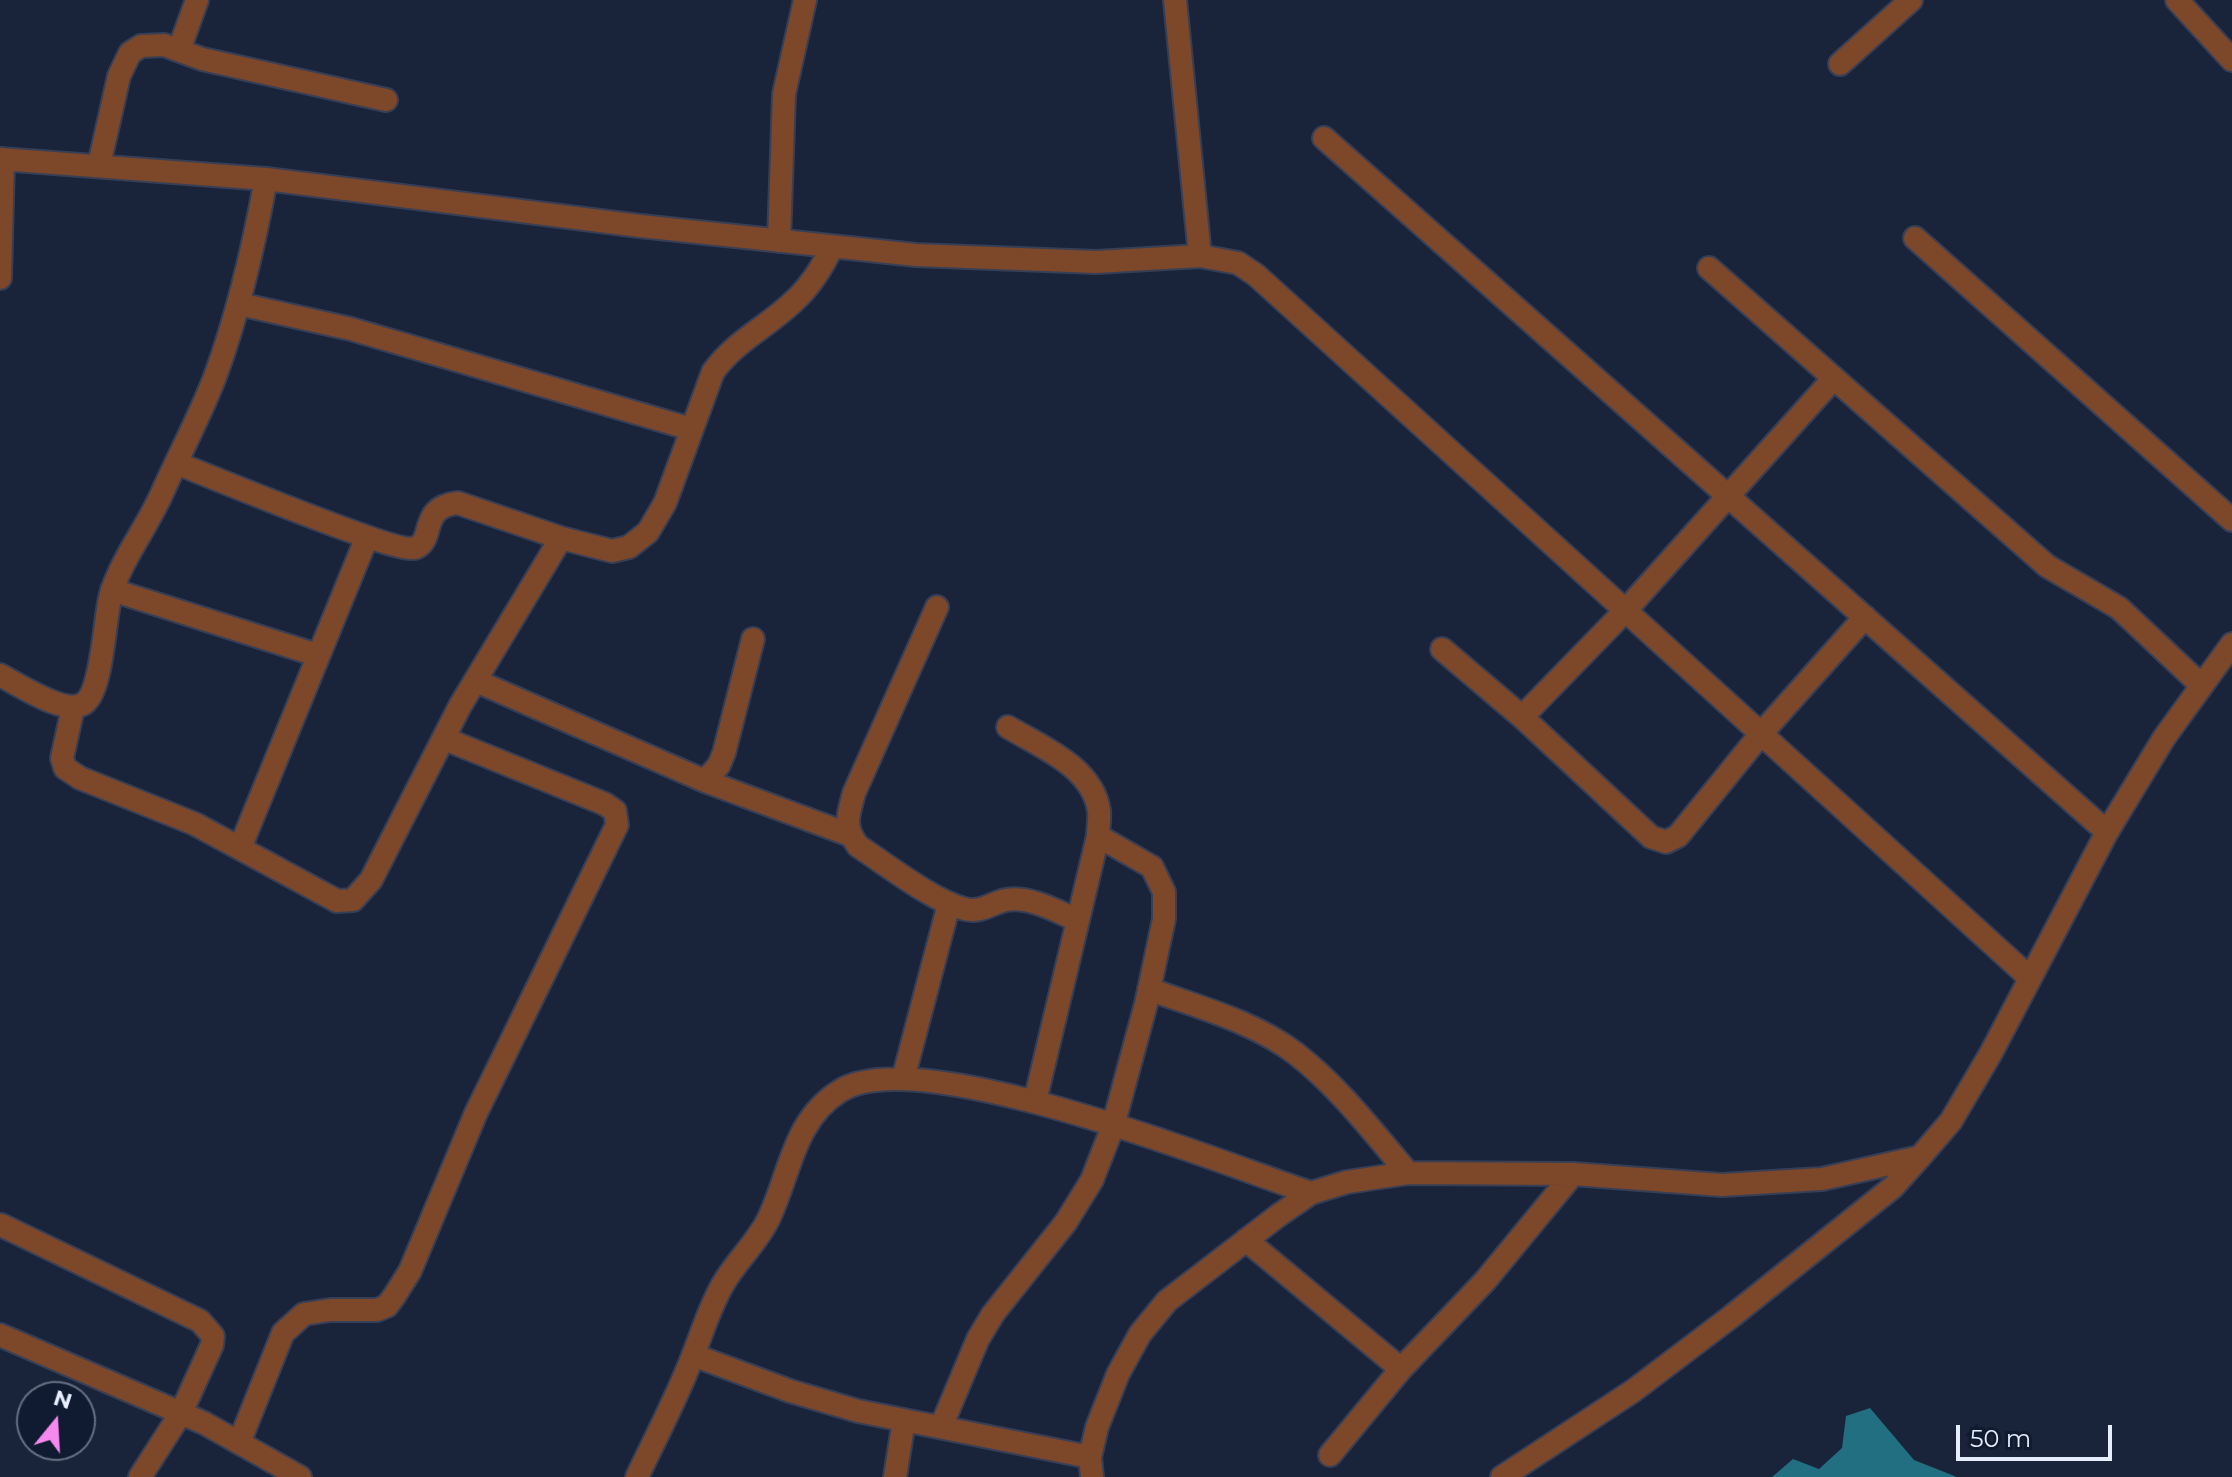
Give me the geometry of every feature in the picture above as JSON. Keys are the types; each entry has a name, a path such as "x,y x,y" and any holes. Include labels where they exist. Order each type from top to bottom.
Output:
{"street":[{"path":"179,50 197,0"},
{"path":"779,241 784,94 805,0"},
{"path":"1175,0 1200,256"},
{"path":"1840,64 1911,0"},
{"path":"2177,0 2232,60"},
{"path":"99,165 119,76 130,53 141,46 151,44 179,50 202,59 386,100"},
{"path":"1324,138 2107,832"},
{"path":"0,278 2,159 266,179 916,255 1096,262 1200,256 1238,263 1256,275 2030,978"},
{"path":"0,675 56,703 73,708 87,702 92,694 100,668 105,616 112,590 144,530 215,376 239,304 266,179"},
{"path":"1915,238 2232,520"},
{"path":"176,463 367,537 404,548 415,548 423,542 437,510 445,504 458,503 561,538 612,551 629,547 648,532 665,503 703,393 725,355 792,304 819,273 832,247"},
{"path":"1709,268 2047,566 2119,608 2201,685"},
{"path":"239,304 351,329 691,429"},
{"path":"1522,717 1626,610 1834,378"},
{"path":"240,848 367,537"},
{"path":"73,708 62,758 65,768 80,778 195,824 337,901 353,900 371,880 476,681 561,538"},
{"path":"112,590 317,655"},
{"path":"937,607 854,793 847,819 850,835 858,846 949,904 968,910 982,910 1004,900 1016,900 1037,903 1077,920"},
{"path":"1442,649 1522,717 1651,837 1666,842 1678,836 1760,735 1865,617"},
{"path":"705,781 719,765 724,753 753,639"},
{"path":"1502,1477 1633,1391 1732,1316 1893,1187 1920,1157 1951,1121 1991,1053 2107,832 2164,738 2232,644"},
{"path":"476,681 705,781 850,835"},
{"path":"1008,727 1072,765 1096,797 1099,812 1098,836 1035,1101"},
{"path":"239,1443 283,1333 294,1320 304,1314 330,1310 377,1310 387,1306 410,1271 476,1113 617,825 615,811 605,804 445,739"},
{"path":"941,1427 978,1339 993,1314 1066,1222 1092,1180 1113,1126 1149,989 1164,919 1164,892 1152,867 1098,836"},
{"path":"903,1079 949,904"},
{"path":"1149,989 1246,1025 1293,1051 1337,1089 1408,1173"},
{"path":"637,1477 693,1355 711,1307 725,1280 754,1246 770,1218 797,1140 818,1109 841,1089 865,1081 903,1079 992,1091 1035,1101 1311,1193"},
{"path":"693,1355 790,1391 858,1411 941,1427 1091,1467 1097,1427 1118,1374 1140,1334 1167,1301 1311,1193 1347,1182 1408,1173 1573,1174 1736,1184 1822,1179 1920,1157"},
{"path":"1330,1455 1401,1369 1485,1281 1573,1174"},
{"path":"1,1225 200,1321 213,1336 212,1345 181,1413 140,1477"},
{"path":"1246,1240 1401,1369"},
{"path":"0,1335 181,1413 300,1477"},
{"path":"895,1477 904,1420"}],"shaded area":[{"path":"1870,1408 1914,1460 1957,1477 1772,1477 1793,1459 1819,1469 1842,1448 1846,1416"}]}
